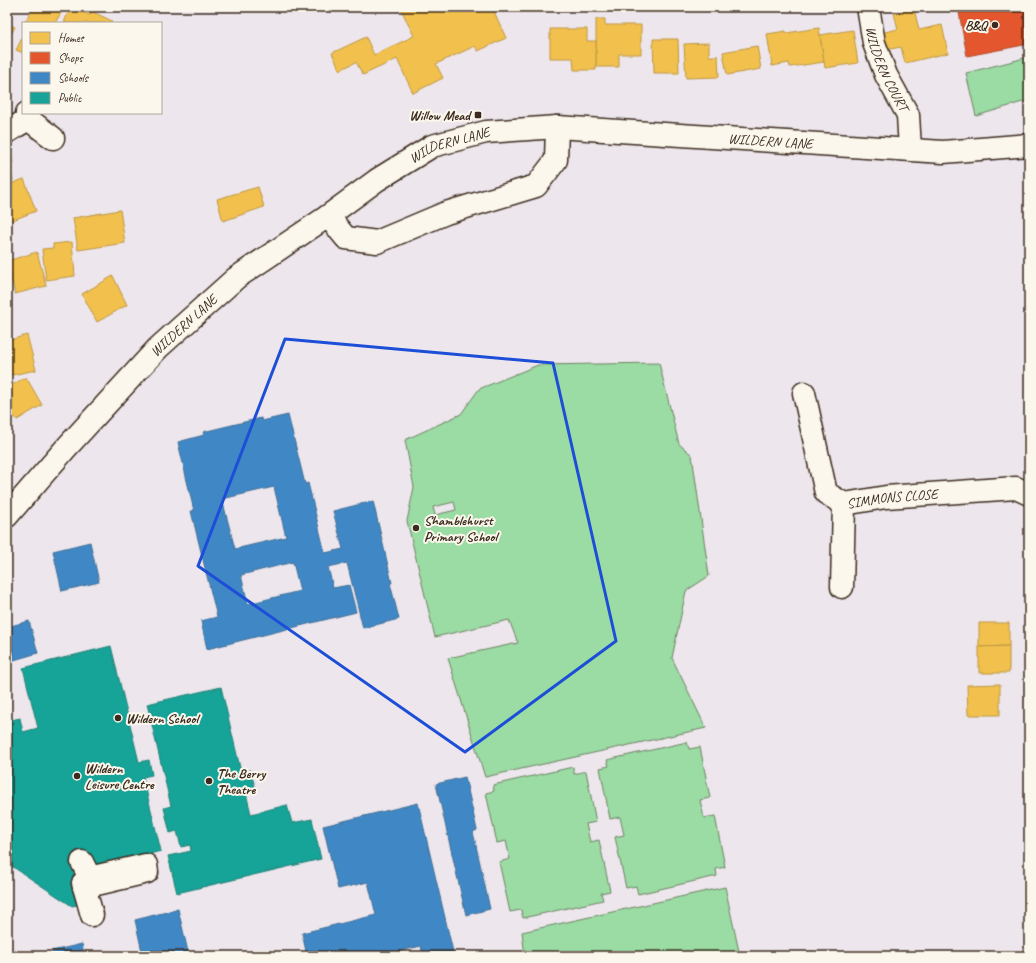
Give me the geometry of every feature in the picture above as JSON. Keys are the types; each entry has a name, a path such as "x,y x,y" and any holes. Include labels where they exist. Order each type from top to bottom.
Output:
{"street":[{"name":"WILDERN COURT","path":"871,8 874,43 886,75 908,115 910,149"},
{"path":"7,132 27,116 53,138"},
{"name":"WILDERN LANE","path":"7,516 62,452 158,348 236,278 328,216 377,180 432,146 486,132 557,127 943,152 1029,144"},
{"path":"328,216 346,238 378,242 446,213 536,186 556,160 557,127"},
{"name":"SIMMONS CLOSE","path":"804,393 826,493 844,504 886,498 1025,487"},
{"path":"842,587 844,504"},
{"path":"82,881 92,915"}],"highlighted area":[{"path":"285,339 553,363 616,641 465,752 198,566"}],"green space":[{"path":"1029,57 1029,100 976,116 966,73"},
{"path":"659,363 679,444 692,455 709,576 686,591 672,658 706,728 485,777 448,658 518,643 509,620 435,637 407,521 414,487 405,440 461,414 479,389 538,365","holes":["454,502 456,510 435,515 433,507"]},
{"path":"687,742 689,749 700,747 710,798 700,800 704,818 715,816 725,867 716,869 717,876 638,894 636,886 626,888 615,837 624,835 620,817 610,819 600,768 609,766 607,760"},
{"path":"573,767 574,774 586,771 596,822 586,824 590,842 599,840 610,891 601,893 603,900 523,918 521,910 510,912 499,862 510,859 506,841 497,843 486,793 494,791 493,785"},
{"path":"725,887 740,956 525,956 522,932"}],"building: Homes":[{"path":"34,7 64,8 56,22 25,22"},
{"path":"70,7 90,15 91,11 112,21 111,22 64,22"},
{"path":"400,7 449,7 450,9 455,7 492,7 506,38 478,51 475,46 436,64 443,78 413,93 397,59 363,75 356,62 340,70 332,53 366,37 374,55 414,36"},
{"path":"914,9 919,30 942,25 948,53 905,63 901,47 885,50 881,33 898,29 894,13"},
{"path":"596,19 605,19 605,25 641,25 641,54 619,54 619,67 596,67"},
{"path":"7,23 15,27 7,41"},
{"path":"819,28 824,62 790,67 789,63 772,66 767,34"},
{"path":"550,29 587,29 587,41 596,41 596,70 574,70 573,58 550,58"},
{"path":"853,30 858,63 825,68 820,35"},
{"path":"22,38 22,53 16,50"},
{"path":"653,39 678,39 679,73 654,73"},
{"path":"709,43 709,56 718,56 719,77 686,78 684,44"},
{"path":"757,46 761,69 727,75 723,52"},
{"path":"7,147 13,162 8,164 13,180 7,182"},
{"path":"24,179 36,211 8,222 7,185"},
{"path":"258,187 264,207 223,221 217,199"},
{"path":"120,210 125,243 78,250 73,218"},
{"path":"72,242 75,276 46,280 42,249 53,248 53,244"},
{"path":"37,252 46,286 15,294 7,261"},
{"path":"113,276 127,305 97,322 82,294"},
{"path":"27,335 36,370 7,376 7,341"},
{"path":"26,377 42,405 17,420 7,407 7,388"},
{"path":"1026,565 1029,565 1029,594 1026,594"},
{"path":"1026,594 1029,594 1029,624 1026,624"},
{"path":"979,623 1009,623 1009,646 979,647"},
{"path":"1009,646 1009,673 979,673 979,647"},
{"path":"1000,684 1000,715 968,715 967,685"},
{"path":"814,952 815,956 792,956"}],"building: Shops":[{"name":"B&Q","path":"958,7 1029,7 1029,44 967,56"}],"building: Schools":[{"path":"288,415 305,484 308,483 325,553 343,549 333,511 373,501 399,619 363,628 347,563 328,567 333,588 349,585 356,612 207,649 201,621 217,617 191,511 194,511 178,442 204,435 203,432 261,418 262,421","holes":["274,487 286,537 235,549 222,499","293,562 300,591 248,604 241,575"]},
{"path":"90,542 99,582 62,591 53,551"},
{"path":"29,621 38,653 7,662 7,627"},
{"path":"465,777 477,830 473,832 490,909 466,915 436,784"},
{"path":"418,803 454,956 423,956 421,946 380,956 307,956 302,933 376,915 368,882 338,889 323,826"},
{"path":"178,909 189,956 143,956 135,920"},
{"path":"82,944 84,956 53,956 52,951"}],"building: Public":[{"name":"Wildern Leisure Centre","path":"111,646 139,762 149,760 152,775 143,777 161,851 92,873 72,864 81,899 77,905 72,906 7,863 7,721 20,718 23,732 38,728 23,668"},
{"name":"The Berry Theatre","path":"221,687 241,772 250,770 256,790 246,793 251,814 287,805 292,823 312,819 321,859 177,893 168,856 191,851 190,845 181,847 177,831 170,833 164,808 171,806 147,704"}],"place":[{"name":"B&Q","path":"995,25"},
{"name":"Willow Mead","path":"478,115"},
{"name":"Shamblehurst Primary School","path":"416,528"},
{"name":"Wildern School","path":"118,718"},
{"name":"Wildern Leisure Centre","path":"77,776"},
{"name":"The Berry Theatre","path":"209,781"}]}
